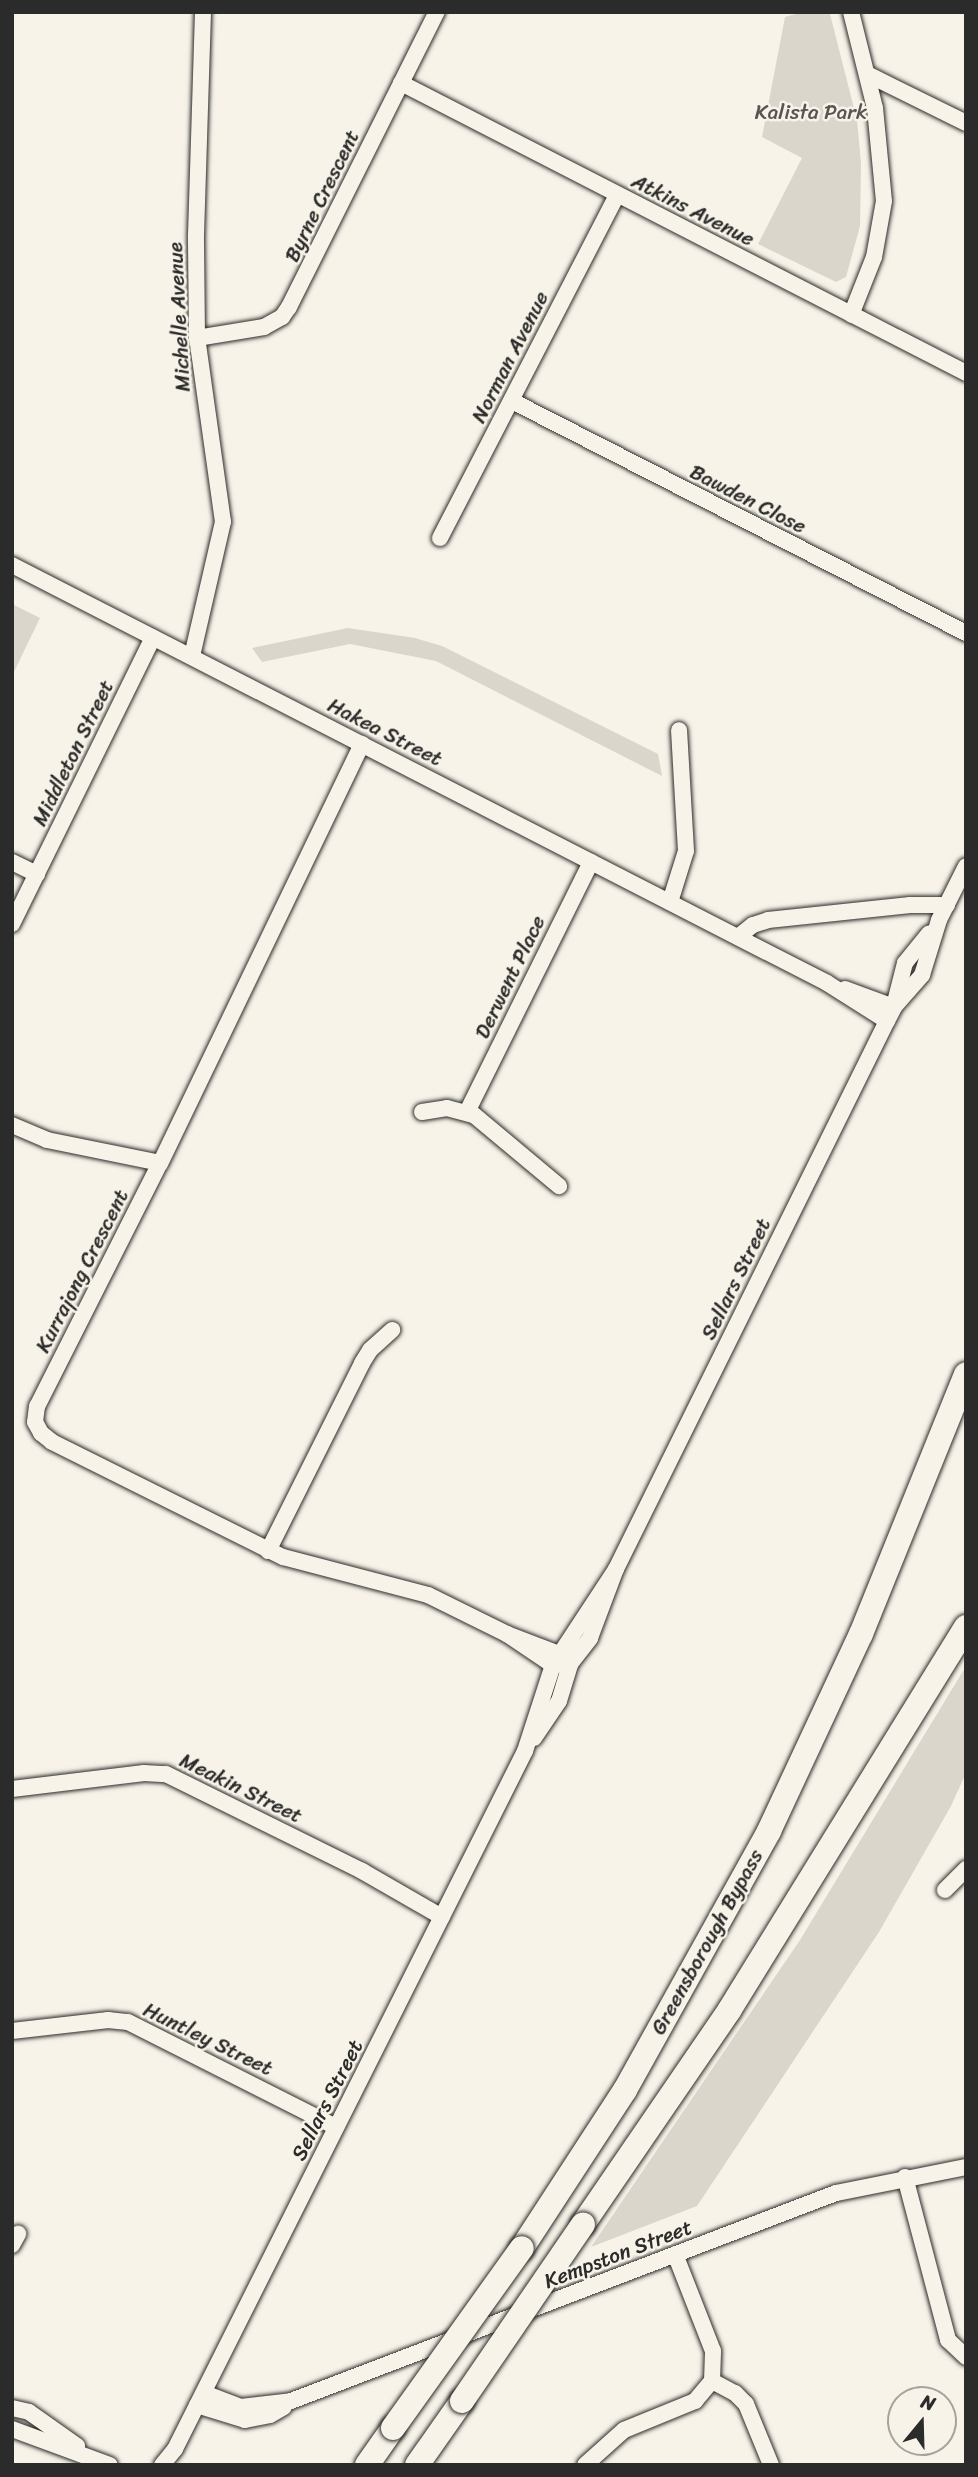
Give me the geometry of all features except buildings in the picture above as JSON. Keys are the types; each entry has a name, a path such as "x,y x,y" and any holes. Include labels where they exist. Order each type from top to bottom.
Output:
{"highway":[{"name":"Greensborough Bypass","path":"367,2465 522,2248 625,2090 769,1831 862,1634 966,1374"},
{"path":"417,2465 730,2009 966,1627"}],"street":[{"name":"Michelle Avenue","path":"192,656 223,522 197,338 196,235 203,12"},
{"name":"Byrne Crescent","path":"197,338 264,327 282,317 299,290 437,12"},
{"path":"851,12 867,74 879,139 883,218 874,257 851,315"},
{"path":"867,74 966,123"},
{"name":"Atkins Avenue","path":"401,83 966,373"},
{"name":"Norman Avenue","path":"440,538 617,195"},
{"name":"Bawden Close","path":"512,401 966,634"},
{"name":"Hakea Street","path":"12,565 891,1014"},
{"name":"Middleton Street","path":"12,924 153,638"},
{"path":"670,902 680,878 685,851 679,730"},
{"name":"Kurrajong Crescent","path":"362,744 160,1163 37,1406 34,1422 41,1433 52,1442 268,1550 310,1566 428,1595 561,1661"},
{"path":"12,862 37,874"},
{"name":"Derwent Place","path":"467,1112 591,862"},
{"name":"Sellars Street","path":"162,2465 175,2449 525,1751 559,1701 561,1661 590,1638 616,1569 891,1014 922,975 939,920 966,866"},
{"path":"737,937 753,925 768,920 910,905 947,905"},
{"path":"422,1112 447,1108 467,1112 513,1145 559,1186"},
{"path":"12,1125 47,1140 160,1163"},
{"path":"268,1550 362,1363 370,1350 391,1330"},
{"name":"Meakin Street","path":"12,1789 144,1773 166,1774 445,1911"},
{"path":"945,1890 966,1869"},
{"name":"Huntley Street","path":"12,2031 108,2020 128,2022 336,2127"},
{"name":"Kempston Street","path":"200,2399 241,2407 292,2401 836,2193 905,2177 966,2167"},
{"path":"905,2177 948,2340 966,2357"},
{"path":"585,2465 624,2430 695,2400 712,2381 713,2351 675,2254"},
{"path":"712,2381 735,2393 746,2404 771,2465"},
{"path":"12,2408 41,2420 90,2455"},
{"path":"12,2429 90,2455 110,2465"}],"green space":[{"name":"Kalista Park","path":"803,12 830,14 857,120 861,163 860,226 846,277 836,282 758,244 802,158 762,137 785,17"},
{"path":"12,604 40,618 12,676"},
{"path":"348,628 415,638 442,646 658,754 662,776 436,661 350,644 262,662 252,648"},
{"path":"966,1666 966,1773 951,1806 879,1932 697,2206 591,2247 800,1940"}]}
